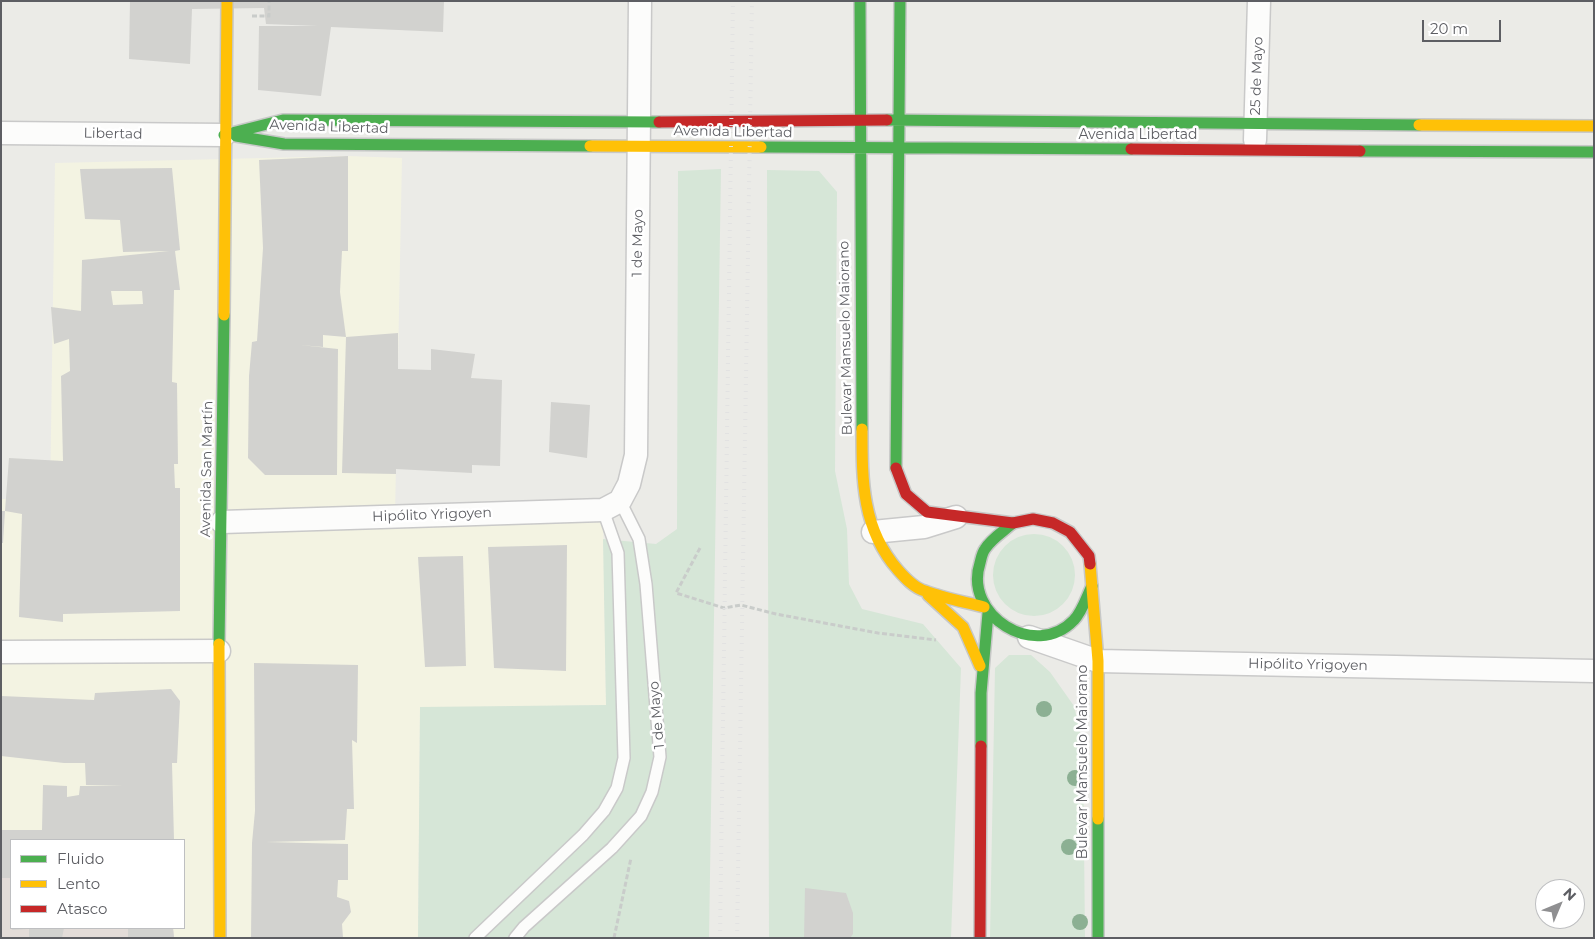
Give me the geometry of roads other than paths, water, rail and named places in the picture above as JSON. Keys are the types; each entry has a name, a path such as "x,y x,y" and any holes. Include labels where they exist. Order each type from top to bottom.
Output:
{"street":[{"name":"Avenida San Martín","path":"220,938 219,651 222,522 224,135 228,1"},
{"name":"1 de Mayo","path":"617,498 636,455 640,1"},
{"name":"Bulevar Mansuelo Maiorano","path":"860,1 859,148 862,480 873,532 884,554 906,579 923,591 986,610"},
{"name":"Bulevar Mansuelo Maiorano","path":"900,1 895,464 906,494 927,512 1013,523 1033,519 1053,522 1070,532 1089,556 1098,661 1098,938"},
{"name":"25 de Mayo","path":"1254,150 1259,1"},
{"name":"Avenida Libertad","path":"224,135 283,120 639,122 899,120 1594,126"},
{"name":"Libertad","path":"1,133 224,135"},
{"name":"Avenida Libertad","path":"224,135 284,144 1594,152"},
{"name":"Hipólito Yrigoyen","path":"222,522 617,498"},
{"path":"873,532 924,527 957,516"},
{"name":"Bulevar Mansuelo Maiorano","path":"1013,523 996,533 981,555 976,568 977,588 986,610 1005,629 1026,636 1054,633 1077,618 1087,603 1092,586"},
{"path":"923,591 963,627 982,671"},
{"name":"Bulevar Mansuelo Maiorano","path":"980,938 982,671 986,610"},
{"name":"Hipólito Yrigoyen","path":"1026,636 1098,661 1594,671"},
{"path":"1,652 219,651"}],"lane":[{"name":"1 de Mayo","path":"515,938 524,927 612,848 641,816 652,792 660,756 646,584 639,539 617,498"},
{"path":"475,938 583,835 604,811 617,788 624,758 624,731 617,498"}],"railway":[{"path":"720,938 733,1"},
{"path":"737,938 752,1"}]}
